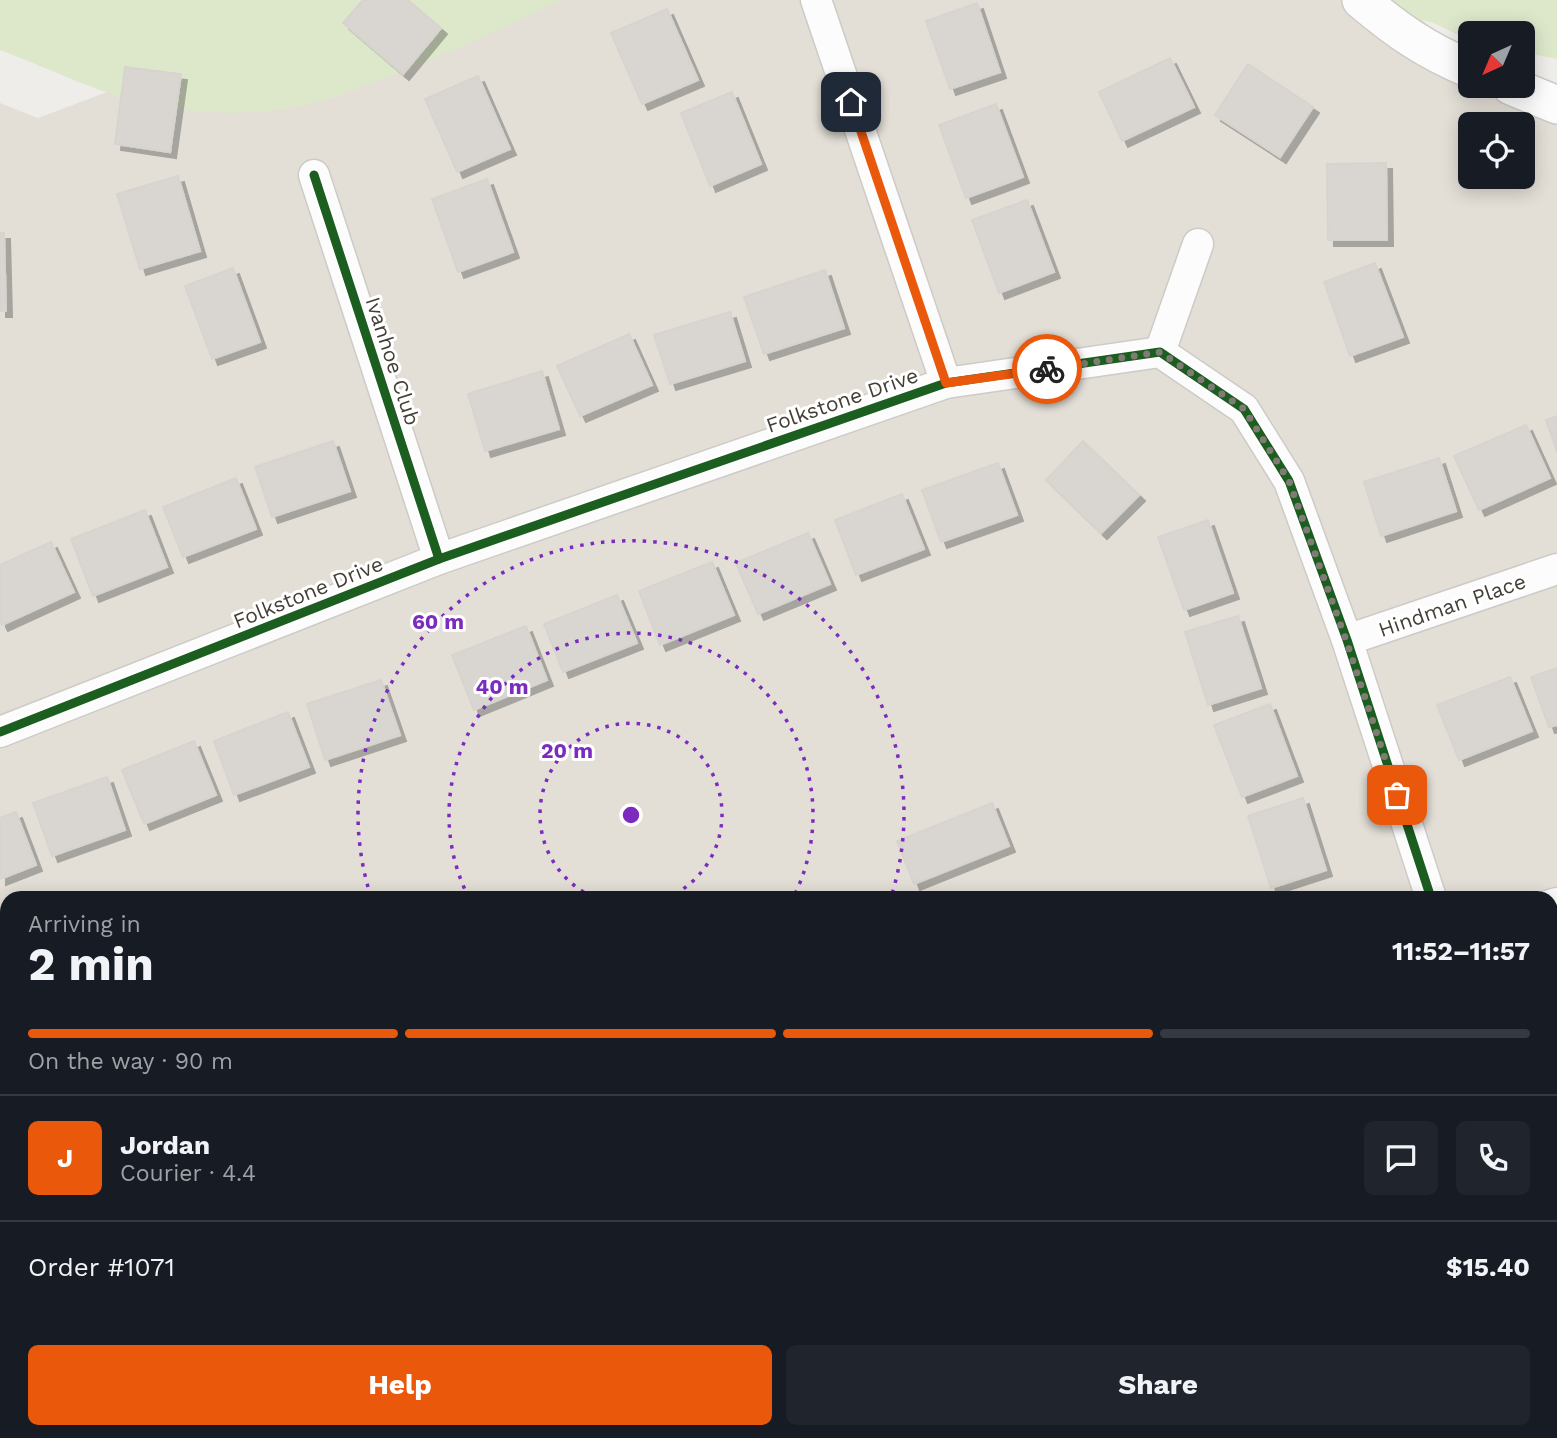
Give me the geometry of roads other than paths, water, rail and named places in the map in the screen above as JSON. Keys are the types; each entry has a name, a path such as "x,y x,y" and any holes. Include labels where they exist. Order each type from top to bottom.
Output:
{"street":[{"path":"817,0 946,383"},
{"path":"1361,0 1396,30 1458,64"},
{"path":"1535,96 1557,105"},
{"name":"Ivanhoe Club","path":"314,175 439,559"},
{"path":"1198,244 1160,352 1244,409 1289,481 1346,640 1429,891"},
{"name":"Folkstone Drive","path":"0,732 439,559 946,383 1160,352"},
{"name":"Hindman Place","path":"1346,640 1557,569"}]}
